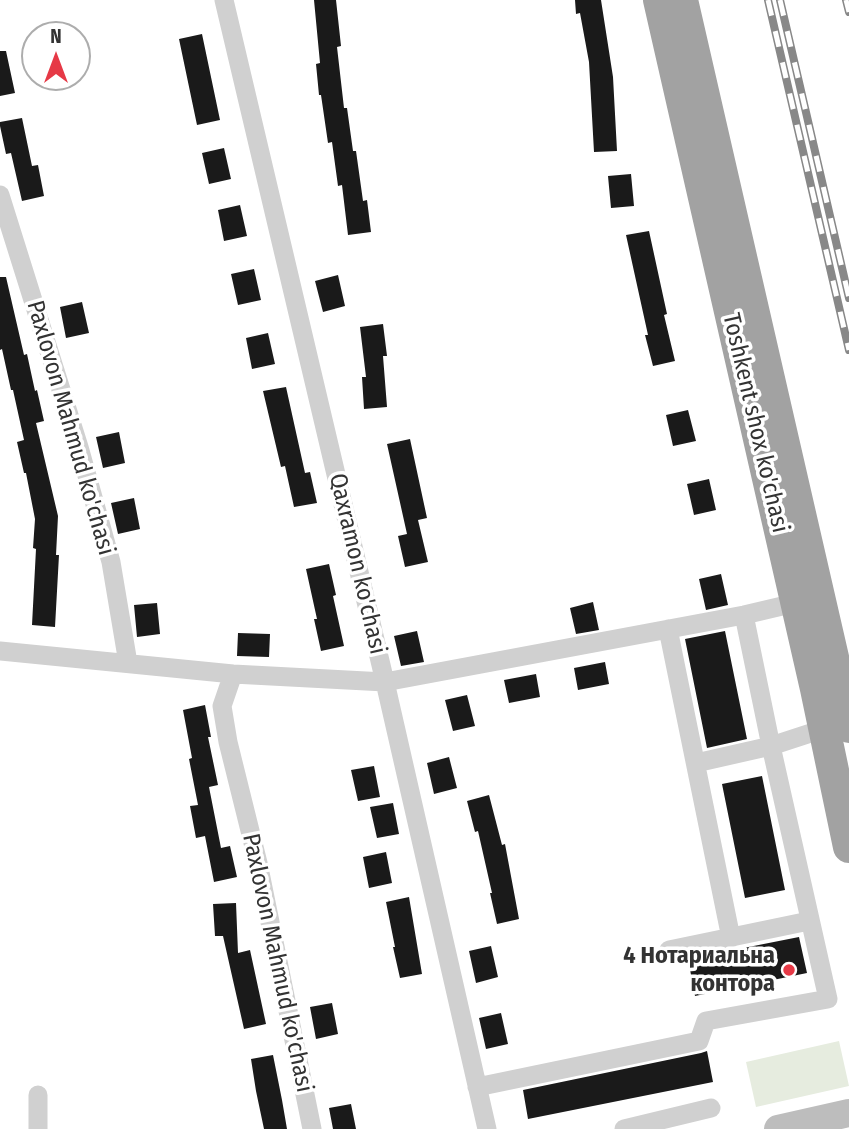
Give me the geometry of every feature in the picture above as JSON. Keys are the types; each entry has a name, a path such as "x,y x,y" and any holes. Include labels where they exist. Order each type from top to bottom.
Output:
{"highway":[{"name":"Toshkent shox ko'chasi","path":"659,0 795,603 828,687"},
{"name":"Toshkent shox ko'chasi","path":"682,0 828,687 836,728 849,847"}],"main road":[{"path":"778,1129 849,1113"}],"street":[{"name":"Qaxramon ko'chasi","path":"224,0 487,1129"},
{"name":"Paxlovon Mahmud ko'chasi","path":"0,195 79,447 111,562 128,663"},
{"path":"0,652 233,674 385,682 744,615 795,603"},
{"path":"477,1087 699,1041 706,1021 828,999 744,615"},
{"path":"668,629 731,937"},
{"name":"Paxlovon Mahmud ko'chasi","path":"233,674 222,706 228,743 258,863 312,1129"},
{"path":"696,763 771,747 836,728"},
{"path":"669,950 810,921"},
{"path":"38,1095 38,1129"},
{"path":"627,1129 711,1108"}],"shaded area":[{"path":"839,1041 849,1086 756,1107 746,1062"}],"building":[{"path":"314,0 336,0 341,46 337,47 344,108 347,108 353,151 356,151 363,201 367,200 371,232 348,235 342,185 338,186 332,142 328,143 319,95 316,64 320,63"},
{"path":"575,0 601,0 613,77 617,151 594,152 589,62 580,13 576,14"},
{"path":"202,34 220,120 197,125 179,39"},
{"path":"0,51 6,51 15,93 0,96"},
{"path":"22,118 32,166 38,165 44,196 22,201 11,153 6,154 0,122"},
{"path":"224,148 231,179 209,184 202,153"},
{"path":"631,174 634,206 611,208 608,176"},
{"path":"240,205 247,236 224,241 218,210"},
{"path":"649,231 675,361 653,366 626,235"},
{"path":"254,269 261,300 238,305 231,274"},
{"path":"338,275 345,306 323,312 315,281"},
{"path":"0,277 6,277 24,355 27,354 44,421 36,423 58,516 55,627 32,625 35,519 17,442 24,440 13,390 2,349 0,350"},
{"path":"82,302 89,333 66,338 60,307"},
{"path":"383,324 387,356 383,356 387,407 364,409 362,377 366,377 360,327"},
{"path":"268,333 275,364 252,369 246,338"},
{"path":"286,387 305,473 310,472 317,503 294,507 285,466 281,467 263,391"},
{"path":"688,410 696,441 673,446 666,415"},
{"path":"119,432 125,463 103,468 96,437"},
{"path":"410,439 427,518 418,520 428,562 405,567 398,536 407,534 387,444"},
{"path":"709,479 716,510 694,515 687,484"},
{"path":"134,498 140,529 118,534 111,503"},
{"path":"329,564 344,646 321,651 306,569"},
{"path":"721,574 728,605 706,610 699,579"},
{"path":"593,602 599,630 576,634 570,608"},
{"path":"157,603 160,634 137,637 134,605"},
{"path":"417,631 424,662 401,666 394,636"},
{"path":"725,631 747,739 707,748 685,639"},
{"path":"238,633 270,634 269,657 237,656"},
{"path":"605,662 609,684 578,690 574,668"},
{"path":"536,674 540,697 509,703 504,680"},
{"path":"467,695 475,726 453,731 445,700"},
{"path":"205,705 211,737 208,737 218,785 209,787 221,848 230,846 237,877 214,882 205,836 196,838 190,806 198,805 183,710"},
{"path":"449,757 457,788 434,794 427,763"},
{"path":"374,766 380,797 358,801 351,770"},
{"path":"762,776 785,890 745,898 722,784"},
{"path":"489,795 502,845 505,844 519,919 497,924 478,831 475,832 467,801"},
{"path":"393,803 399,834 377,838 370,807"},
{"path":"386,852 392,883 369,888 363,857"},
{"path":"409,897 422,974 400,978 386,902"},
{"path":"236,903 238,953 250,950 266,1024 244,1029 223,936 215,936 213,904"},
{"path":"799,937 807,973 695,996 688,959"},
{"path":"491,946 498,977 476,983 469,951"},
{"path":"332,1003 338,1034 316,1039 310,1007"},
{"path":"501,1013 508,1044 486,1049 479,1018"},
{"path":"707,1051 713,1082 528,1119 523,1090"},
{"path":"273,1055 287,1129 264,1129 256,1091 251,1059"},
{"path":"351,1104 356,1129 333,1129 329,1108"}],"railway":[{"path":"768,0 849,350"},
{"path":"780,0 849,298"},
{"path":"846,0 849,12"}],"place":[{"name":"4 Нотариальна контора","path":"789,970"}]}
